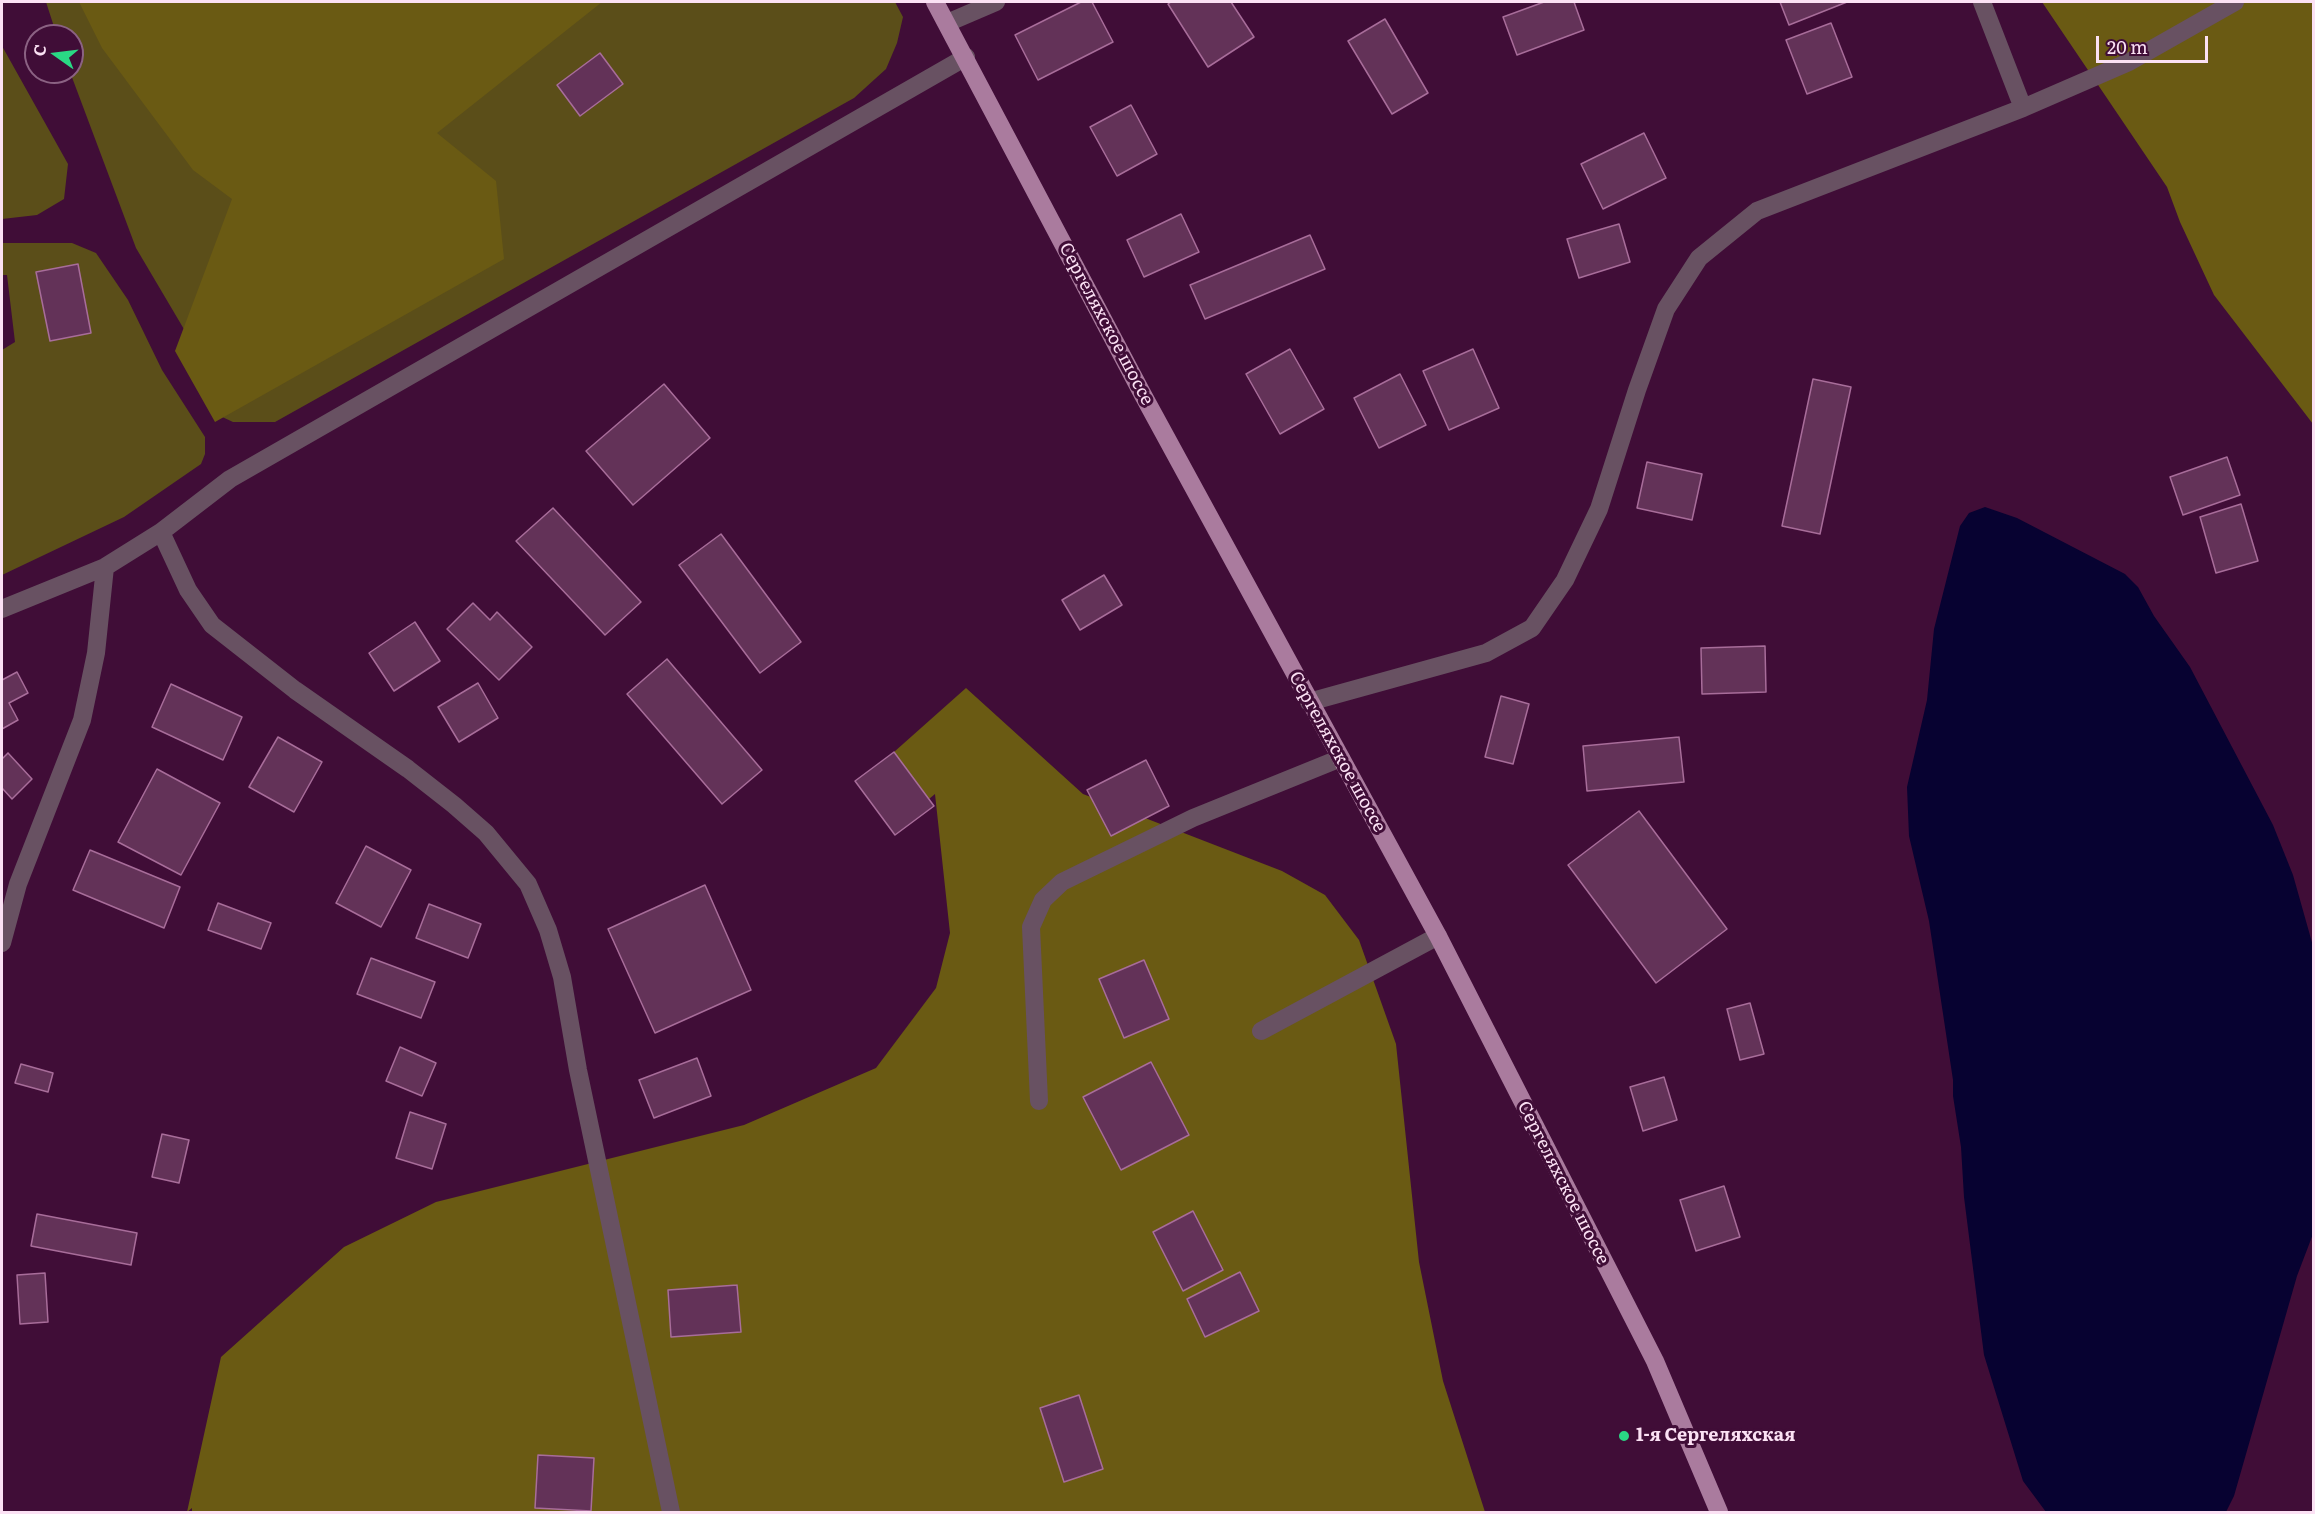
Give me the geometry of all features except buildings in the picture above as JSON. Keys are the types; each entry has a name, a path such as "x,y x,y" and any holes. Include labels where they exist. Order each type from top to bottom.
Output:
{"main road":[{"name":"Сергеляхское шоссе","path":"935,2 1143,395 1438,936 1655,1361 1719,1512"}],"street":[{"path":"947,22 996,2"},
{"path":"1982,2 2024,108"},
{"path":"1309,702 1486,653 1532,628 1565,580 1599,509 1666,309 1700,258 1757,211 2024,108 2129,62 2235,2"},
{"path":"2,609 105,567 161,532 230,479 966,57"},
{"path":"161,532 188,590 212,625 295,690 408,769 454,805 486,833 528,884 548,930 562,977 578,1070 672,1512"},
{"path":"2,943 18,884 82,720 96,653 105,567"},
{"path":"1039,1101 1031,927 1043,900 1062,882 1193,818 1341,758"},
{"path":"1261,1030 1438,936"}],"shaded area":[{"path":"46,2 895,2 903,17 897,43 886,69 854,98 275,422 233,422 218,415 188,336 136,248 74,84 84,84 84,24 53,24"},
{"path":"79,2 602,2 437,133 496,181 504,259 215,422 175,351 232,199 193,170 102,48"},
{"path":"2042,2 2313,2 2313,424 2214,295 2180,222 2167,187"},
{"path":"2,46 68,164 64,199 37,215 2,219"},
{"path":"2,243 72,243 96,253 128,300 162,370 205,437 205,454 201,464 124,517 2,575 2,350 15,342 7,275 2,275"},
{"path":"1985,507 2017,518 2125,574 2138,587 2154,616 2190,667 2273,825 2293,875 2313,946 2313,1234 2297,1276 2234,1496 2226,1512 2046,1512 2023,1481 1984,1355 1964,1197 1953,1080 1929,921 1909,836 1907,787 1927,700 1934,629 1960,526 1969,513"},
{"path":"966,688 1083,794 1282,871 1325,895 1359,940 1396,1044 1419,1262 1443,1381 1485,1512 192,1512 192,1508 187,1512 221,1357 344,1247 436,1202 744,1125 876,1068 936,988 950,933 935,794 929,799 894,752"}],"place":[{"name":"1-я Сергеляхская","path":"1624,1436"}]}
